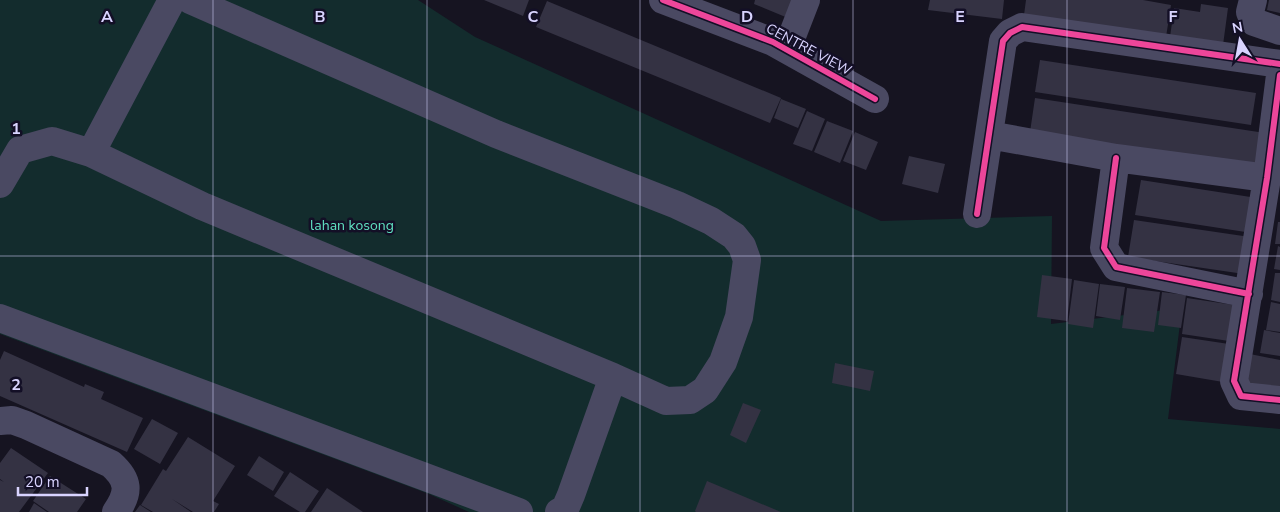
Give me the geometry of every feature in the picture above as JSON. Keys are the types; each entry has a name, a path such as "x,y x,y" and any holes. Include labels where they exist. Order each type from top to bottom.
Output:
{"street":[{"path":"91,153 172,0"},
{"path":"0,184 20,150 52,141 91,153 202,206 614,377 666,401 690,400 705,390 723,362 738,317 747,260 742,246 734,236 711,221 677,205 496,134 190,0"},
{"name":"CENTRE VIEW","path":"787,49 806,0"},
{"path":"1253,0 1250,12 1254,22 1280,31"},
{"name":"CENTRE VIEW","path":"670,2 787,49 875,99"},
{"path":"977,214 1004,41 1010,33 1022,27 1280,64"},
{"path":"1280,75 1267,178 1234,381 1241,396 1280,400"},
{"path":"989,135 1116,158 1267,178"},
{"path":"1116,158 1104,248 1116,267 1249,294"},
{"path":"0,318 519,512"},
{"path":"559,512 564,509 571,495 614,377"},
{"path":"0,421 12,420 26,425 111,464 121,473 126,484 123,502 116,512"}],"green space":[{"name":"lahan kosong","path":"0,0 418,0 475,37 881,221 1052,216 1051,324 1182,308 1168,419 1280,429 1280,512 469,512 429,494 0,334"}],"building":[{"path":"484,0 529,0 523,16"},
{"path":"755,0 795,0 788,18 754,4"},
{"path":"930,0 1004,0 1002,19 928,10"},
{"path":"1026,0 1143,0 1171,5 1166,37 1024,15"},
{"path":"1269,0 1280,0 1280,13 1267,10"},
{"path":"547,1 781,98 770,123 536,27"},
{"path":"1201,4 1228,8 1223,45 1170,37 1174,8 1200,12"},
{"path":"1040,60 1256,93 1251,125 1035,92"},
{"path":"1035,98 1265,133 1259,167 1030,132"},
{"path":"781,99 806,109 798,128 774,118"},
{"path":"807,111 825,119 812,151 793,144"},
{"path":"827,121 853,131 840,163 814,152"},
{"path":"855,132 878,142 866,170 843,161"},
{"path":"909,156 945,164 938,193 902,184"},
{"path":"1141,180 1257,198 1252,233 1135,215"},
{"path":"1134,220 1250,237 1244,274 1128,257"},
{"path":"1278,222 1280,222 1280,244 1275,244"},
{"path":"1278,246 1280,247 1280,270 1274,269"},
{"path":"1275,273 1280,273 1280,302 1271,300"},
{"path":"1042,275 1072,279 1067,321 1037,317"},
{"path":"1074,280 1099,284 1093,328 1068,324"},
{"path":"1100,284 1125,287 1120,320 1096,316"},
{"path":"1127,288 1160,292 1154,332 1122,328"},
{"path":"1162,292 1186,295 1181,328 1158,325"},
{"path":"1187,298 1234,305 1229,341 1182,334"},
{"path":"1271,302 1280,304 1280,332 1266,330"},
{"path":"1264,330 1280,333 1280,356 1260,353"},
{"path":"1182,337 1229,344 1223,382 1176,374"},
{"path":"4,351 84,387 85,384 104,392 101,399 143,418 127,452 0,396 0,360"},
{"path":"1250,354 1280,360 1280,395 1244,388"},
{"path":"835,363 874,371 870,391 832,383"},
{"path":"743,403 761,410 746,443 730,435"},
{"path":"152,419 178,433 160,464 134,449"},
{"path":"188,437 235,466 213,501 219,504 214,512 193,512 172,499 191,512 153,512 141,505 163,469 166,471"},
{"path":"11,448 48,473 19,512 0,512 0,480 4,482 0,479 0,463"},
{"path":"259,456 284,472 273,491 247,475"},
{"path":"290,472 319,491 305,512 300,512 274,496"},
{"path":"50,476 86,499 77,512 49,512 33,501"},
{"path":"707,481 781,512 696,512"},
{"path":"327,488 363,512 311,512"},
{"path":"34,503 47,512 29,512"},
{"path":"140,505 151,512 135,512"}],"cycle path":[{"path":"663,0 773,42 875,99"},
{"path":"977,214 1003,41 1010,33 1022,27 1280,64"},
{"path":"1280,75 1267,178 1234,381 1241,396 1280,400"},
{"path":"1116,158 1104,248 1116,267 1249,294"}]}
